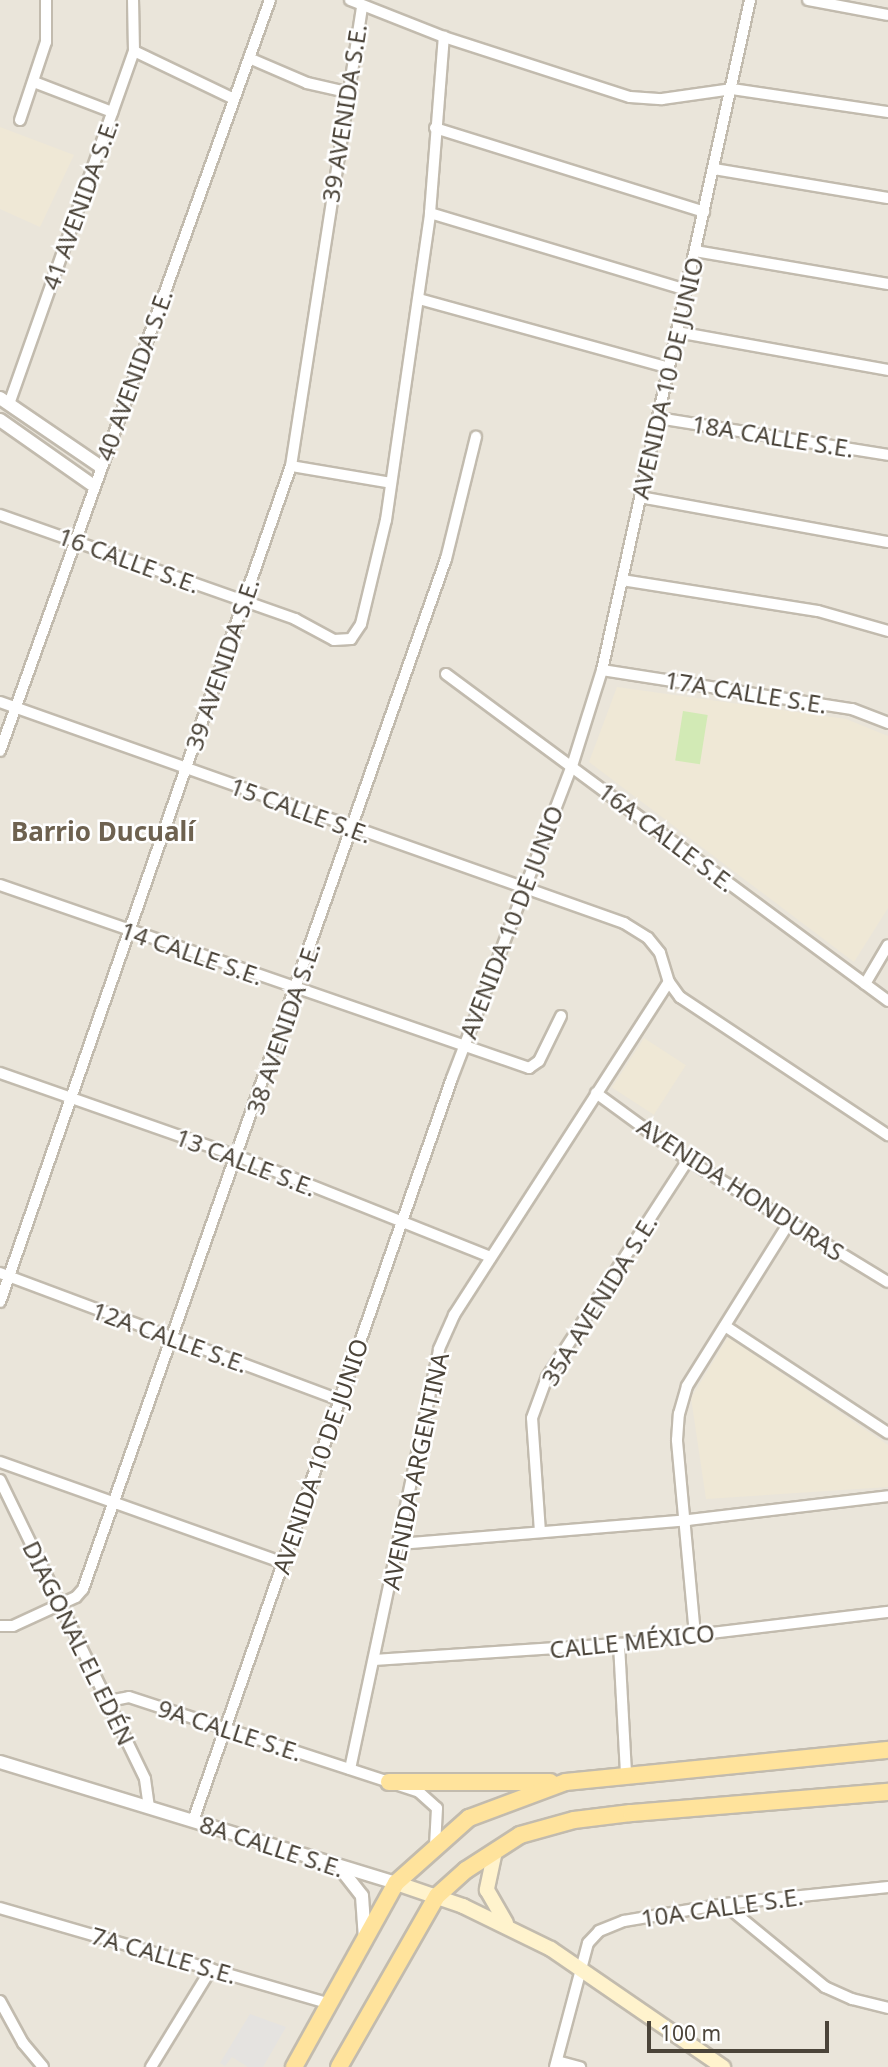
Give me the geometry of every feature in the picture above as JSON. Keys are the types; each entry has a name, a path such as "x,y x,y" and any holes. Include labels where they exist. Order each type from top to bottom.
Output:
{"main road":[{"path":"388,1782 566,1782 888,1750"},
{"path":"294,2067 327,2003 396,1883 435,1845 492,1806 566,1782"},
{"path":"339,2067 437,1896 520,1835 574,1820 888,1792"},
{"path":"495,1851 487,1890 495,1909 512,1929"},
{"path":"396,1883 437,1896 512,1929 581,1967 723,2067"}],"street":[{"path":"20,120 46,42 46,0"},
{"name":"41 AVENIDA S.E.","path":"4,401 134,51 133,0"},
{"name":"40 AVENIDA S.E.","path":"0,751 270,0"},
{"path":"351,0 444,37 630,97 662,99 732,89 888,112"},
{"name":"AVENIDA 10 DE JUNIO","path":"193,1821 223,1725 283,1563 463,1048 572,766 602,670 750,0"},
{"path":"808,0 888,15"},
{"path":"861,12 869,0"},
{"name":"39 AVENIDA S.E.","path":"0,1302 5,1275 187,768 290,466 362,6"},
{"path":"290,466 391,483 430,213 444,37"},
{"path":"134,51 234,99"},
{"path":"249,58 307,83 347,92"},
{"path":"34,82 112,112"},
{"path":"435,128 704,212"},
{"path":"713,169 888,198"},
{"path":"430,213 686,290"},
{"path":"695,251 888,284"},
{"path":"419,299 669,368"},
{"path":"677,332 888,370"},
{"path":"4,401 101,467"},
{"name":"18A CALLE S.E.","path":"658,418 888,455"},
{"path":"0,420 94,486"},
{"name":"38 AVENIDA S.E.","path":"61,1605 83,1589 115,1502 171,1336 296,990 446,559 476,437"},
{"name":"16 CALLE S.E.","path":"0,514 295,619 334,640 351,639 361,624 391,483"},
{"path":"640,497 888,542"},
{"path":"622,580 818,611 888,631"},
{"name":"17A CALLE S.E.","path":"602,670 852,709 888,723"},
{"name":"16A CALLE S.E.","path":"446,674 888,1001"},
{"name":"15 CALLE S.E.","path":"0,702 351,829 624,923 648,938 660,953 668,982"},
{"name":"14 CALLE S.E.","path":"0,886 463,1048 534,1068 561,1016"},
{"path":"865,985 888,945"},
{"path":"668,982 692,1007 888,1135"},
{"name":"AVENIDA ARGENTINA","path":"350,1769 439,1349 454,1315 668,982"},
{"name":"13 CALLE S.E.","path":"0,1073 237,1156 402,1224 491,1257"},
{"name":"AVENIDA HONDURAS","path":"596,1093 688,1160 888,1282"},
{"name":"35A AVENIDA S.E.","path":"540,1532 533,1418 547,1377 688,1160"},
{"path":"695,1635 688,1520 677,1440 679,1414 687,1386 790,1221"},
{"name":"12A CALLE S.E.","path":"5,1275 340,1400"},
{"path":"725,1326 888,1433"},
{"path":"0,1462 283,1563"},
{"name":"DIAGONAL EL EDÉN","path":"0,1480 149,1787 149,1808"},
{"path":"398,1544 688,1520 888,1496"},
{"path":"0,1626 13,1626 61,1605"},
{"name":"CALLE MÉXICO","path":"375,1660 619,1644 888,1612"},
{"path":"619,1644 626,1774"},
{"name":"9A CALLE S.E.","path":"109,1701 129,1698 223,1725 419,1792 435,1804 440,1824 435,1845"},
{"path":"0,1762 149,1808"},
{"name":"8A CALLE S.E.","path":"149,1808 396,1883"},
{"path":"341,1868 362,1896 365,1935"},
{"name":"10A CALLE S.E.","path":"581,1967 588,1943 599,1931 624,1921 724,1904 888,1887"},
{"path":"724,1904 825,1987 852,1999 888,2008"},
{"name":"7A CALLE S.E.","path":"0,1908 327,2003"},
{"path":"580,2067 556,2064 581,1967"},
{"path":"151,2067 211,1969"},
{"path":"0,2001 23,2043 43,2067"}],"shaded area":[{"path":"0,0 888,0 888,2067 0,2067"},
{"path":"0,127 74,155 40,227 0,209"},
{"path":"617,687 846,719 888,736 888,908 854,962 589,762"},
{"path":"644,1038 686,1065 654,1115 612,1087"},
{"path":"728,1337 888,1445 888,1487 706,1499 691,1398"},
{"path":"250,2014 286,2027 263,2067 248,2067 232,2057 225,2066 220,2063"}],"green space":[{"path":"683,711 708,715 700,764 675,760"}],"district":[{"name":"Barrio Ducualí","path":"103,832"}]}
